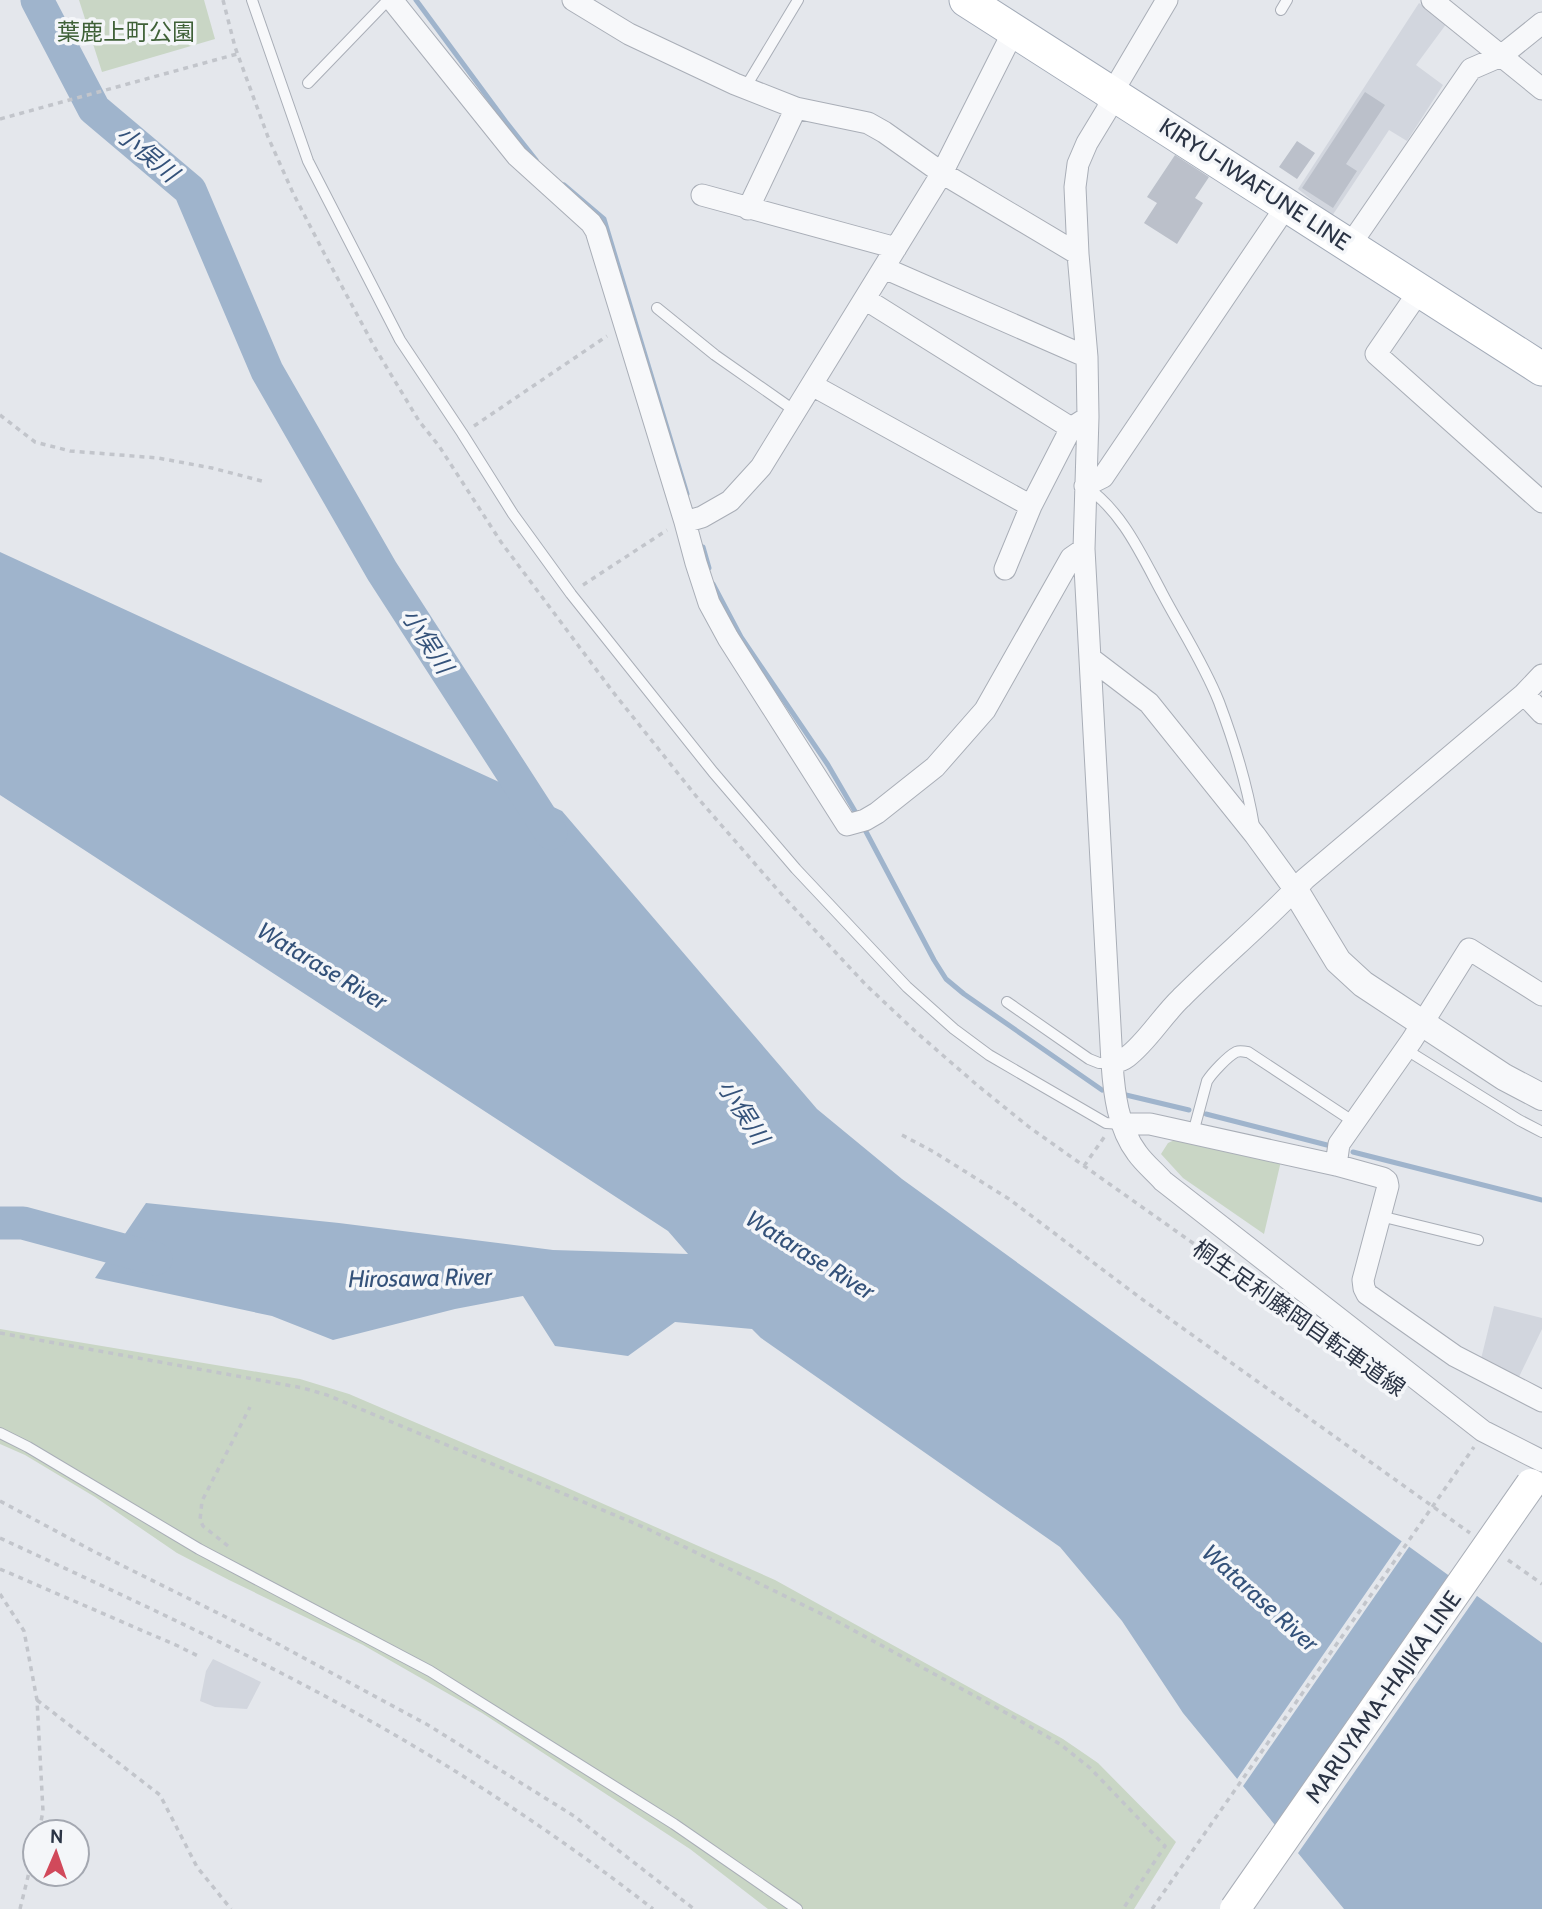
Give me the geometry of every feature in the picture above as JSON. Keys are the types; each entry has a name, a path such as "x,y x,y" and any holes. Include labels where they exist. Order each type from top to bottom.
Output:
{"main road":[{"name":"KIRYU-IWAFUNE LINE","path":"966,0 1542,369"},
{"name":"MARUYAMA-HAJIKA LINE","path":"1235,1909 1536,1473"}],"street":[{"path":"390,0 517,156 596,230 693,520 695,563 709,603 728,638 847,825 877,813 935,767 985,710 1071,558 1084,549"},
{"path":"1167,0 1112,93 1107,110 1087,143 1079,164 1075,187 1087,357 1080,422 1085,486 1084,549 1114,1086 1114,1129 1163,1181 1536,1473"},
{"path":"1432,0 1542,89"},
{"path":"578,1 629,34 746,88 796,108 868,123 942,173 1078,254"},
{"path":"1350,245 1471,69 1501,56 1542,23"},
{"path":"693,520 730,501 761,467 942,173 1014,30"},
{"path":"748,209 796,108"},
{"path":"702,195 896,248"},
{"path":"1085,486 1103,477 1287,205"},
{"path":"884,268 1087,357"},
{"path":"1420,290 1376,354 1542,502"},
{"path":"865,299 1080,422"},
{"path":"812,385 1031,506"},
{"path":"1005,569 1031,506 1080,422"},
{"path":"1090,658 1149,703 1255,835 1295,890 1338,961 1363,984 1504,1077 1542,1097"},
{"path":"1112,1063 1127,1057 1165,1013 1283,904 1305,879 1524,694 1542,675"},
{"path":"1524,694 1542,713"},
{"path":"1336,1165 1339,1144 1423,1023 1469,949 1542,995"},
{"path":"1114,1129 1150,1124 1336,1165 1387,1181 1388,1186 1363,1280 1367,1294 1455,1356 1511,1386 1540,1396"}],"lane":[{"path":"252,0 308,161 400,340 513,514 571,594 713,772 806,879 906,986 954,1029 989,1055 1114,1129"},
{"path":"308,83 390,0"},
{"path":"746,88 798,0"},
{"path":"656,308 715,355 795,411"},
{"path":"1085,486 1099,495 1115,512 1136,545 1218,701 1249,795 1255,835"},
{"path":"1007,1002 1088,1059 1099,1063 1112,1063"},
{"path":"1405,1049 1542,1132"},
{"path":"1193,1133 1207,1081 1235,1053 1241,1051 1248,1052 1354,1122"},
{"path":"1380,1216 1478,1241"},
{"path":"0,1433 199,1549 430,1671 674,1824 797,1909"}],"path":[{"path":"0,119 237,54 223,0"},
{"path":"469,429 617,330"},
{"path":"0,415 35,442 70,451 158,458 262,481"},
{"path":"439,446 447,441"},
{"path":"590,580 675,525 693,520"},
{"name":"桐生足利藤岡自転車道線","path":"1114,1129 1084,1166 1354,1357"},
{"path":"902,1135 1009,1199 1150,1305 1475,1536"},
{"path":"0,1333 289,1385 327,1395 648,1529 840,1623 1010,1715 1060,1744 1090,1768 1165,1846 1123,1909"},
{"path":"241,1572 236,1553 202,1526 200,1520 202,1501 250,1407"},
{"path":"1152,1909 1474,1447"},
{"path":"0,1501 93,1551 266,1637 428,1726 574,1816 694,1909"},
{"path":"0,1538 257,1662 412,1745 525,1816 653,1909"},
{"path":"1508,1560 1542,1584"},
{"path":"0,1569 198,1656"},
{"path":"0,1594 24,1631 37,1700 42,1818"},
{"path":"37,1700 160,1795 197,1867 232,1909"},
{"path":"20,1909 25,1888"}],"shaded area":[{"path":"1419,3 1447,23 1416,65 1443,85 1407,141 1389,130 1332,216 1298,189"},
{"path":"1494,1306 1542,1318 1542,1329 1518,1379 1481,1359"},
{"path":"213,1659 261,1682 247,1709 215,1707 200,1701 206,1671"}],"green space":[{"name":"葉鹿上町公園","path":"79,0 204,0 215,39 102,72"},
{"path":"1181,1137 1281,1161 1264,1234 1183,1178 1161,1154 1168,1143"},
{"path":"0,1329 300,1379 349,1394 545,1478 775,1580 1063,1739 1098,1763 1176,1842 1134,1909 768,1909 690,1849 482,1713 363,1645 177,1553 95,1497 25,1455 0,1444"}],"water":[{"name":"Watarase River","path":"0,552 562,811 817,1109 902,1179 1542,1643 1542,1909 1344,1909 1183,1713 1122,1621 1060,1547 761,1338 752,1329 675,1322 628,1356 555,1346 523,1296 455,1309 333,1340 272,1316 95,1278 146,1203 339,1223 553,1250 688,1254 668,1231 0,795"}],"pier":[{"path":"1404,1538 1411,1544 1241,1789 1235,1782"},
{"path":"1456,1576 1479,1593 1296,1856 1277,1833"}],"building":[{"path":"1365,92 1385,105 1346,164 1357,171 1333,208 1302,188"},
{"path":"1297,141 1315,153 1297,179 1279,167"},
{"path":"1175,155 1209,177 1195,198 1203,203 1177,244 1144,223 1157,203 1147,197"}],"waterway":[{"name":"小俣川","path":"37,0 94,109 190,190 267,371 382,571 551,833"},
{"path":"416,0 536,160"},
{"path":"564,185 604,219 687,494"},
{"path":"703,547 709,568"},
{"path":"713,584 741,637 828,765 856,813"},
{"path":"863,826 946,979 1102,1090"},
{"path":"1126,1095 1189,1110"},
{"path":"1206,1114 1327,1145"},
{"path":"1353,1152 1542,1200"},
{"path":"0,1212 23,1223"},
{"name":"Hirosawa River","path":"0,1223 23,1223 156,1259"}]}
